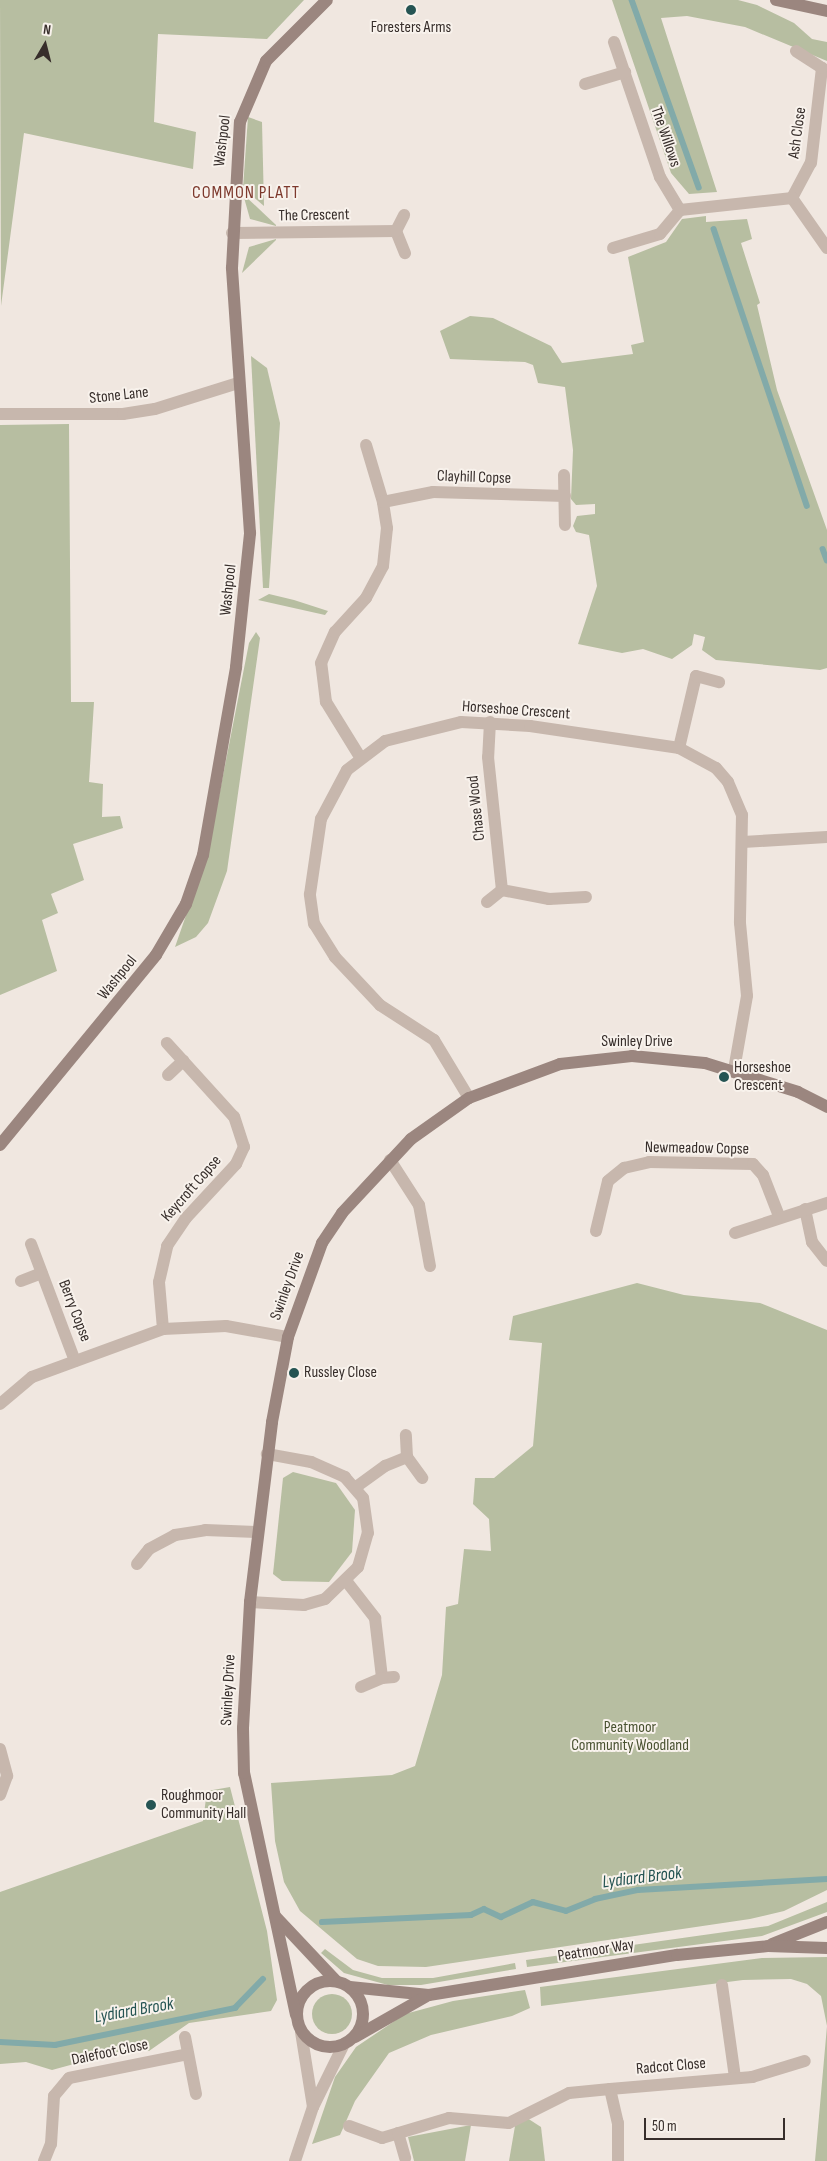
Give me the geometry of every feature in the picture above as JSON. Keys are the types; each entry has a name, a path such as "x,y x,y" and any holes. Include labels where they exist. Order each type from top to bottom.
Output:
{"street":[{"name":"Washpool","path":"0,1145 156,955 196,879 216,792 248,566 250,478 238,383 232,233 240,122 248,95 279,46 327,0"},
{"path":"776,0 827,10"},
{"name":"The Willows","path":"614,42 660,177 680,210"},
{"name":"Ash Close","path":"792,198 811,163 825,67 796,51"},
{"path":"586,84 625,72"},
{"path":"613,248 660,234 680,210 792,198 827,248"},
{"path":"404,215 396,231 405,253"},
{"name":"The Crescent","path":"232,233 396,231"},
{"name":"Stone Lane","path":"0,414 124,414 155,409 238,383"},
{"path":"360,757 326,702 321,663 335,632 366,598 383,566 387,528 383,502 366,445"},
{"path":"564,475 565,525"},
{"name":"Clayhill Copse","path":"383,502 433,492 565,496"},
{"path":"679,748 696,676 719,682"},
{"name":"Horseshoe Crescent","path":"469,1098 434,1040 370,996 335,957 314,924 310,894 321,818 336,785 360,757 408,732 490,722 679,748 716,768 728,782 742,815 743,842 740,923 746,1017 734,1070"},
{"name":"Chase Wood","path":"490,722 488,757 502,890"},
{"path":"743,842 827,837"},
{"path":"487,902 502,890 549,899 586,897"},
{"name":"Keycroft Copse","path":"163,1329 159,1282 167,1246 186,1218 236,1164 244,1148 234,1117 167,1043"},
{"name":"Swinley Drive","path":"296,2015 244,1773 250,1602 267,1454 288,1337 322,1243 342,1212 390,1160 469,1098 535,1071 596,1058 679,1059 734,1070 798,1092 827,1107"},
{"path":"168,1075 183,1061"},
{"path":"390,1160 419,1205 430,1266"},
{"name":"Newmeadow Copse","path":"596,1231 608,1181 624,1168 649,1162 753,1164 763,1176 779,1216"},
{"path":"735,1233 779,1216 827,1203"},
{"path":"805,1209 812,1242 827,1261"},
{"name":"Berry Copse","path":"31,1244 75,1360"},
{"name":"Berry Copse","path":"21,1281 42,1273"},
{"path":"0,1404 32,1378 75,1360 163,1329 226,1326 288,1337"},
{"path":"406,1435 407,1457 422,1478"},
{"path":"250,1602 314,1604 347,1582 362,1559 368,1533 366,1507 356,1487 328,1468 267,1454"},
{"path":"356,1487 385,1466 407,1457"},
{"path":"137,1564 150,1548 175,1535 205,1530 258,1532"},
{"path":"347,1582 375,1618 388,1677 361,1687"},
{"path":"0,1749 7,1776 0,1795"},
{"path":"276,1917 336,1981 350,1987 363,2013 313,2107 295,2161"},
{"name":"Peatmoor Way","path":"768,1946 827,1922"},
{"name":"Peatmoor Way","path":"350,1987 429,1995 677,1955 768,1946 827,1948"},
{"path":"313,2107 301,2032 296,2015 307,1989 336,1981"},
{"path":"722,1985 735,2077"},
{"name":"Peatmoor Way","path":"348,2042 429,1995"},
{"path":"301,2032 325,2047 348,2042"},
{"path":"185,2037 196,2094"},
{"name":"Dalefoot Close","path":"44,2161 51,2144 54,2096 69,2078 188,2054"},
{"name":"Radcot Close","path":"349,2126 382,2138 449,2118 509,2123 569,2093 762,2075 805,2061"},
{"path":"610,2089 618,2123 618,2161"},
{"path":"398,2133 405,2158"}],"green space":[{"path":"0,0 304,0 267,39 158,34 154,122 196,132 193,169 24,133 1,306"},
{"path":"612,0 738,0 757,5 794,23 812,39 827,42 827,61 745,27 687,16 661,18 717,192 689,194 671,173"},
{"path":"248,117 262,122 264,206 243,188"},
{"path":"243,194 276,225 276,226 250,219"},
{"path":"706,216 706,222 747,219 752,239 741,243 760,303 757,305 777,390 827,530 827,668 820,670 716,660 702,650 705,637 694,634 692,645 672,659 643,649 622,653 578,644 597,586 589,535 576,532 573,526 577,516 595,514 595,504 576,505 571,499 573,450 565,387 538,383 533,365 525,362 450,359 440,331 470,316 493,318 551,346 562,363 633,354 631,345 644,342 628,257 666,242 682,219"},
{"path":"276,240 242,273 249,247"},
{"path":"251,356 267,368 280,423 269,588 263,588"},
{"path":"69,424 71,702 94,702 89,782 103,784 102,817 120,816 123,828 73,844 84,880 51,894 58,913 42,920 57,971 0,995 0,425"},
{"path":"269,594 328,611 325,615 258,600"},
{"path":"256,632 260,638 227,871 208,923 196,937 175,947 208,852 249,643"},
{"name":"Peatmoor Community Woodland","path":"637,1283 684,1295 760,1303 827,1330 827,1890 784,1911 750,1919 426,1967 378,1966 357,1959 300,1911 284,1882 275,1841 271,1783 392,1775 415,1766 442,1675 446,1607 458,1604 464,1549 491,1551 489,1519 473,1504 475,1478 494,1478 533,1446 542,1343 509,1340 513,1316"},
{"path":"293,1472 336,1483 355,1510 352,1552 329,1582 282,1581 273,1574 283,1478"},
{"path":"230,1787 267,1931 277,2000 271,2011 189,2023 149,2051 129,2049 52,2070 26,2062 0,2064 0,1892 203,1821 207,1791"},
{"path":"827,1902 827,1912 762,1936 527,1967 526,1960 768,1926"},
{"path":"325,1949 353,1970 382,1978 433,1978 515,1963 516,1969 421,1985 388,1985 344,1973 321,1953"},
{"path":"827,1957 827,2026 821,1996 807,1984 791,1979 743,1980 541,2006 540,1987 762,1958"},
{"path":"525,1990 530,2008 512,2016 431,2035 389,2053 355,2101 340,2135 312,2144 335,2077 356,2047 405,2014 453,2001"},
{"path":"332,1994 346,2000 352,2014 346,2028 332,2034 318,2028 312,2014 318,2000"},
{"path":"827,2026 827,2161 815,2161"},
{"path":"527,2118 541,2127 545,2161 509,2161 515,2126"},
{"path":"471,2125 465,2161 414,2161 408,2137"}],"waterway":[{"path":"632,0 699,187"},
{"path":"714,229 807,506"},
{"path":"823,549 827,560"},
{"name":"Lydiard Brook","path":"322,1922 471,1915 484,1909 501,1917 533,1902 566,1911 595,1899 638,1890 827,1879"},
{"name":"Lydiard Brook","path":"0,2042 55,2045 235,2008 263,1979"}],"place":[{"name":"Foresters Arms","path":"411,10"},
{"name":"Horseshoe Crescent","path":"724,1077"},
{"name":"Russley Close","path":"294,1373"},
{"name":"Roughmoor Community Hall","path":"151,1805"}],"district":[{"name":"COMMON PLATT","path":"246,193"}]}
